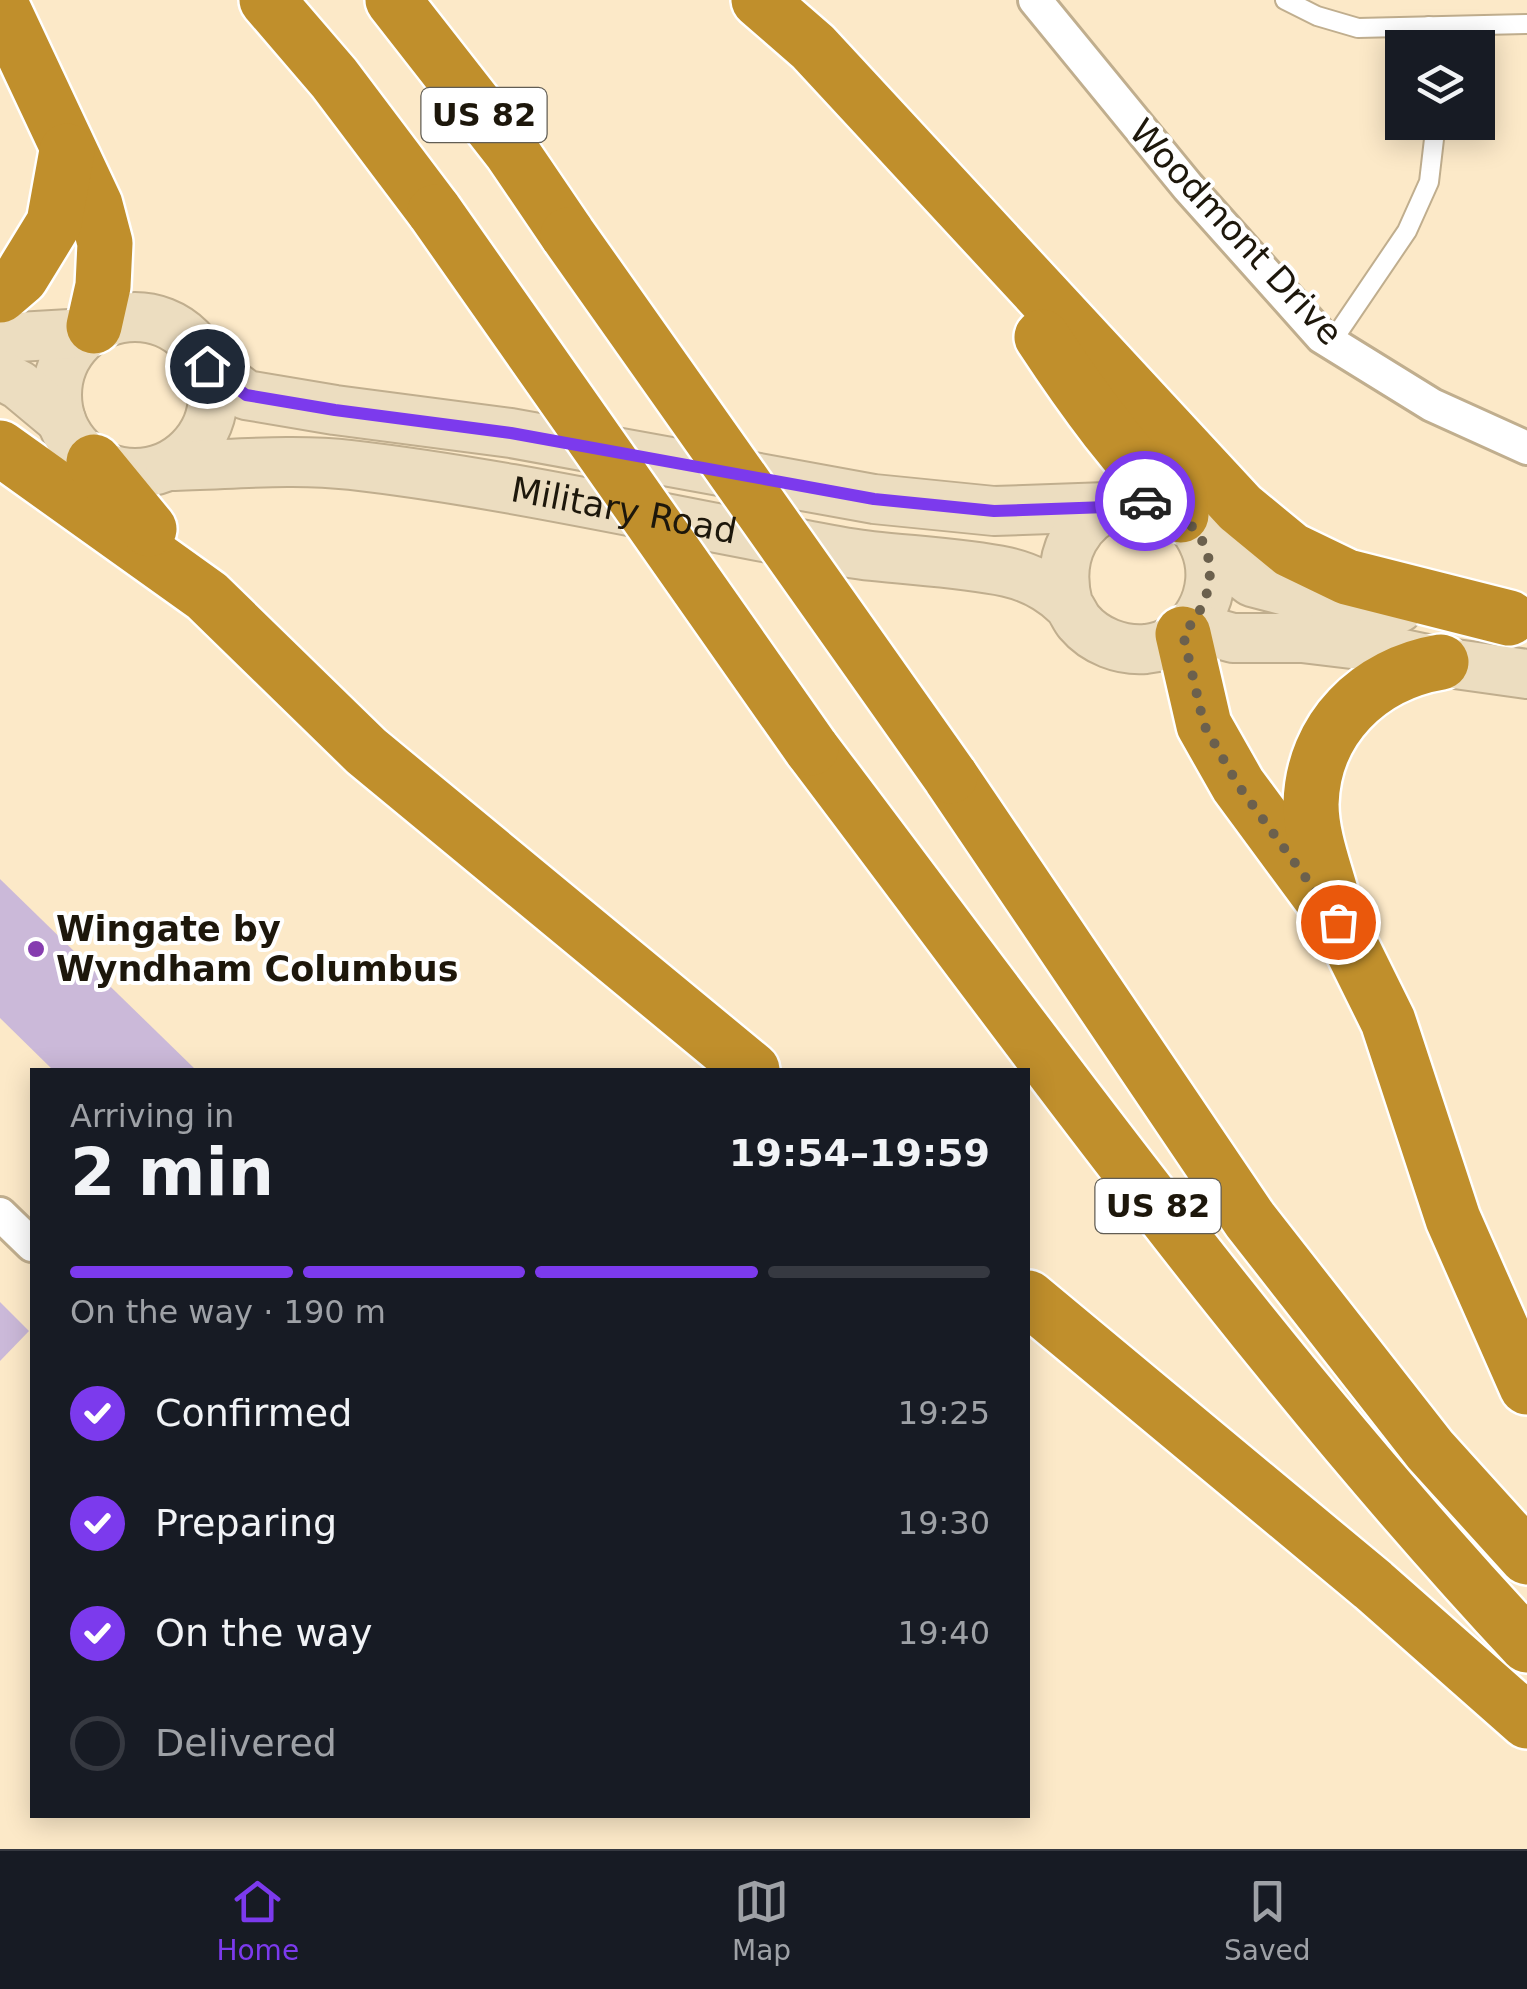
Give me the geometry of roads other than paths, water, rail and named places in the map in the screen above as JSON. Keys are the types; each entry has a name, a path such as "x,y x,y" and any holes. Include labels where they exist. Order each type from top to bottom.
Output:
{"highway":[{"name":"US 82","path":"267,0 334,78 434,212 811,748 1137,1180 1314,1406 1527,1645"},
{"name":"US 82","path":"392,0 511,151 950,776 1250,1220 1430,1450 1527,1558"},
{"path":"758,0 813,47 1191,458 1240,508 1291,550 1347,577 1518,620"},
{"path":"0,3 94,205 105,243 103,286 91,329"},
{"path":"0,295 21,277 54,223 67,151"},
{"path":"959,207 1086,405 1125,456 1193,531"},
{"path":"77,441 206,596 366,751 750,1068"},
{"path":"0,448 206,596"},
{"path":"1186,630 1204,725 1238,785 1338,922 1388,1021 1453,1220 1527,1388"},
{"path":"1338,922 1313,830 1312,794 1319,759 1342,717 1357,700 1396,674 1442,662"},
{"path":"1030,1300 1373,1586 1527,1721"}],"main road":[{"path":"0,338 91,329 131,318 168,325 198,349 207,366 213,404 199,440 170,466 131,474 77,441 19,385 0,375"},
{"path":"77,441 57,384 62,367 91,329"},
{"name":"Military Road","path":"207,366 246,395 511,433 874,499 994,511 1107,507"},
{"name":"Military Road","path":"170,466 348,465 867,556 985,568 1029,578 1068,604"},
{"path":"1193,531 1211,584 1206,602 1186,630 1166,644 1148,649 1110,644 1078,621 1068,604 1063,566 1068,548 1091,516 1107,507 1145,501 1164,506 1193,531 1252,582 1320,600 1518,620"},
{"path":"1186,630 1233,638 1302,638 1360,645 1527,674"}],"street":[{"name":"Woodmont Drive","path":"1034,0 1188,187 1322,336 1432,406 1527,448"},
{"path":"0,1214 30,1243"}],"lane":[{"path":"1285,0 1317,16 1358,28 1527,24"},
{"path":"1429,26 1429,30"},
{"path":"1332,342 1407,231 1429,182 1434,140"}],"place":[{"name":"Wingate by Wyndham Columbus","path":"36,949"}]}
